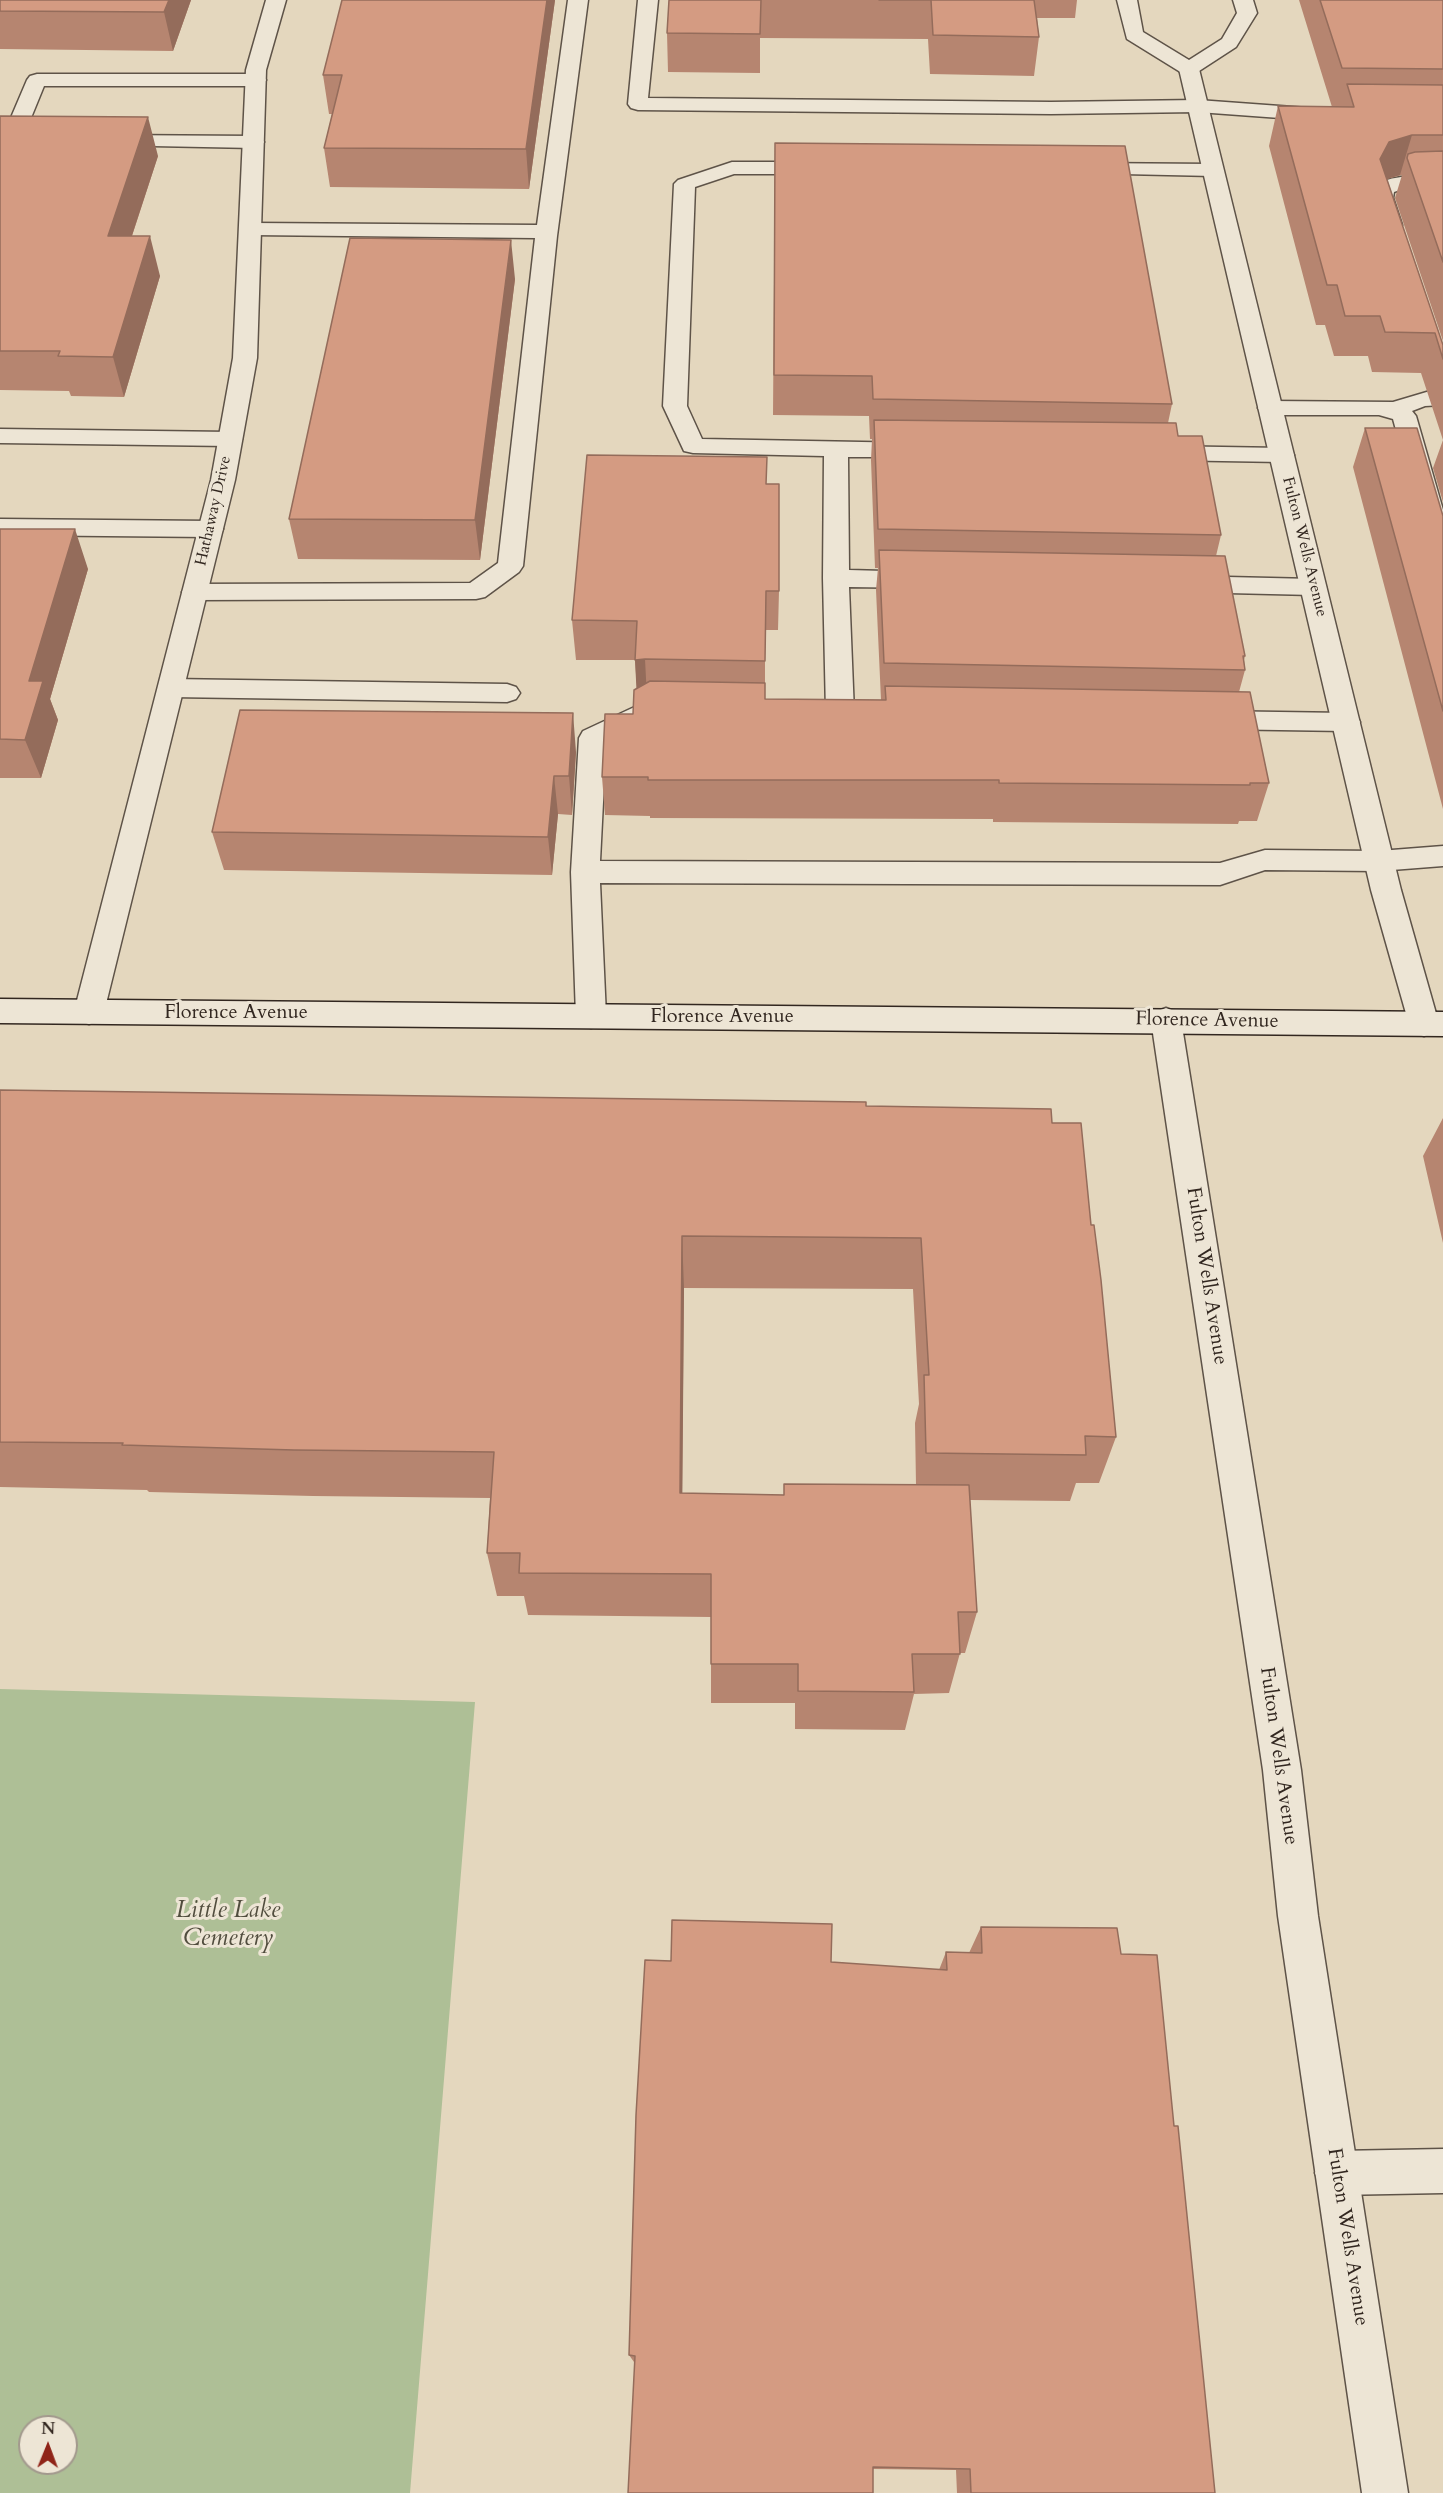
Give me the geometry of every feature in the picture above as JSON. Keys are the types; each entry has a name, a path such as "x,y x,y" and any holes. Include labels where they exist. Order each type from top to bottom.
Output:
{"street":[{"name":"Hathaway Drive","path":"89,1012 211,529 245,358 252,229 256,70 276,0"},
{"path":"195,591 476,591 510,566 546,232 578,0"},
{"path":"648,0 638,104 1039,108 1198,106 1340,115"},
{"path":"1127,0 1134,34 1189,69 1229,43 1247,13 1243,0"},
{"name":"Fulton Wells Avenue","path":"1189,69 1379,861 1434,1024"},
{"path":"45,141 11,141 37,80 256,80"},
{"path":"92,141 254,142"},
{"path":"838,168 732,168 685,184 675,406 693,447 942,450"},
{"path":"1061,169 1213,170"},
{"path":"1396,242 1382,198 1385,188 1401,183 1443,183"},
{"path":"252,229 546,232"},
{"path":"1270,408 1396,410 1411,402 1443,398"},
{"path":"1396,410 1404,416 1443,555"},
{"path":"0,436 230,439"},
{"path":"837,449 836,578 840,713"},
{"path":"1141,453 1282,455"},
{"path":"0,527 211,529"},
{"path":"836,578 943,580"},
{"path":"1158,584 1313,586"},
{"path":"171,688 507,693"},
{"path":"591,1016 585,872 594,738 647,709 670,710"},
{"path":"1191,720 1346,722"},
{"path":"585,872 1150,876 1220,874 1265,861 1379,861 1443,856"},
{"name":"Florence Avenue","path":"0,1011 1434,1024"},
{"name":"Fulton Wells Avenue","path":"1166,1020 1282,1770 1298,1916 1385,2493"},
{"path":"1337,2173 1443,2171"}],"green space":[{"name":"Little Lake Cemetery","path":"0,1689 475,1702 410,2493 0,2493"}],"building":[{"path":"0,0 169,0 164,12 0,11"},
{"path":"342,0 547,0 526,149 324,148 342,75 323,75"},
{"path":"669,0 761,0 760,34 667,33"},
{"path":"931,0 1034,0 1039,37 933,35"},
{"path":"1320,0 1443,0 1443,69 1342,68"},
{"path":"1347,84 1443,85 1443,135 1412,135 1389,142 1380,159 1443,345 1443,359 1435,333 1385,332 1380,316 1345,316 1337,285 1327,285 1278,106 1354,107"},
{"path":"0,116 148,117 108,236 150,236 113,357 58,356 60,351 0,351"},
{"path":"775,143 1125,146 1172,404 873,399 872,376 774,375"},
{"path":"1443,151 1443,262 1407,158 1408,154 1415,152"},
{"path":"350,238 511,240 475,520 289,519"},
{"path":"874,420 1176,423 1178,436 1202,436 1221,535 878,529"},
{"path":"1365,428 1417,428 1443,516 1443,711"},
{"path":"587,455 767,457 766,484 779,484 779,591 766,591 765,661 635,660 637,621 572,620"},
{"path":"0,529 75,529 29,681 43,681 25,740 0,739"},
{"path":"879,550 1225,556 1245,656 1243,656 1245,670 884,663"},
{"path":"650,681 765,683 765,699 886,700 885,686 1250,692 1269,783 1250,783 1250,785 999,783 999,780 648,780 648,777 602,777 605,714 633,714 634,690"},
{"path":"240,710 573,713 569,776 554,776 548,837 212,832"},
{"path":"0,1090 866,1102 866,1106 1051,1109 1052,1123 1081,1123 1091,1225 1094,1225 1101,1280 1116,1437 1085,1436 1086,1455 926,1453 924,1375 929,1375 921,1238 682,1236 680,1493 784,1495 784,1484 969,1485 977,1612 958,1612 960,1654 912,1654 914,1692 798,1691 798,1664 711,1664 711,1574 519,1573 520,1553 487,1553 494,1452 294,1450 122,1445 123,1443 0,1442"},
{"path":"672,1920 832,1924 831,1962 947,1970 946,1952 982,1953 981,1927 1117,1928 1121,1954 1157,1955 1174,2126 1178,2126 1215,2493 971,2493 970,2469 873,2467 873,2493 628,2493 635,2356 629,2355 636,2115 645,1960 671,1961"}]}
